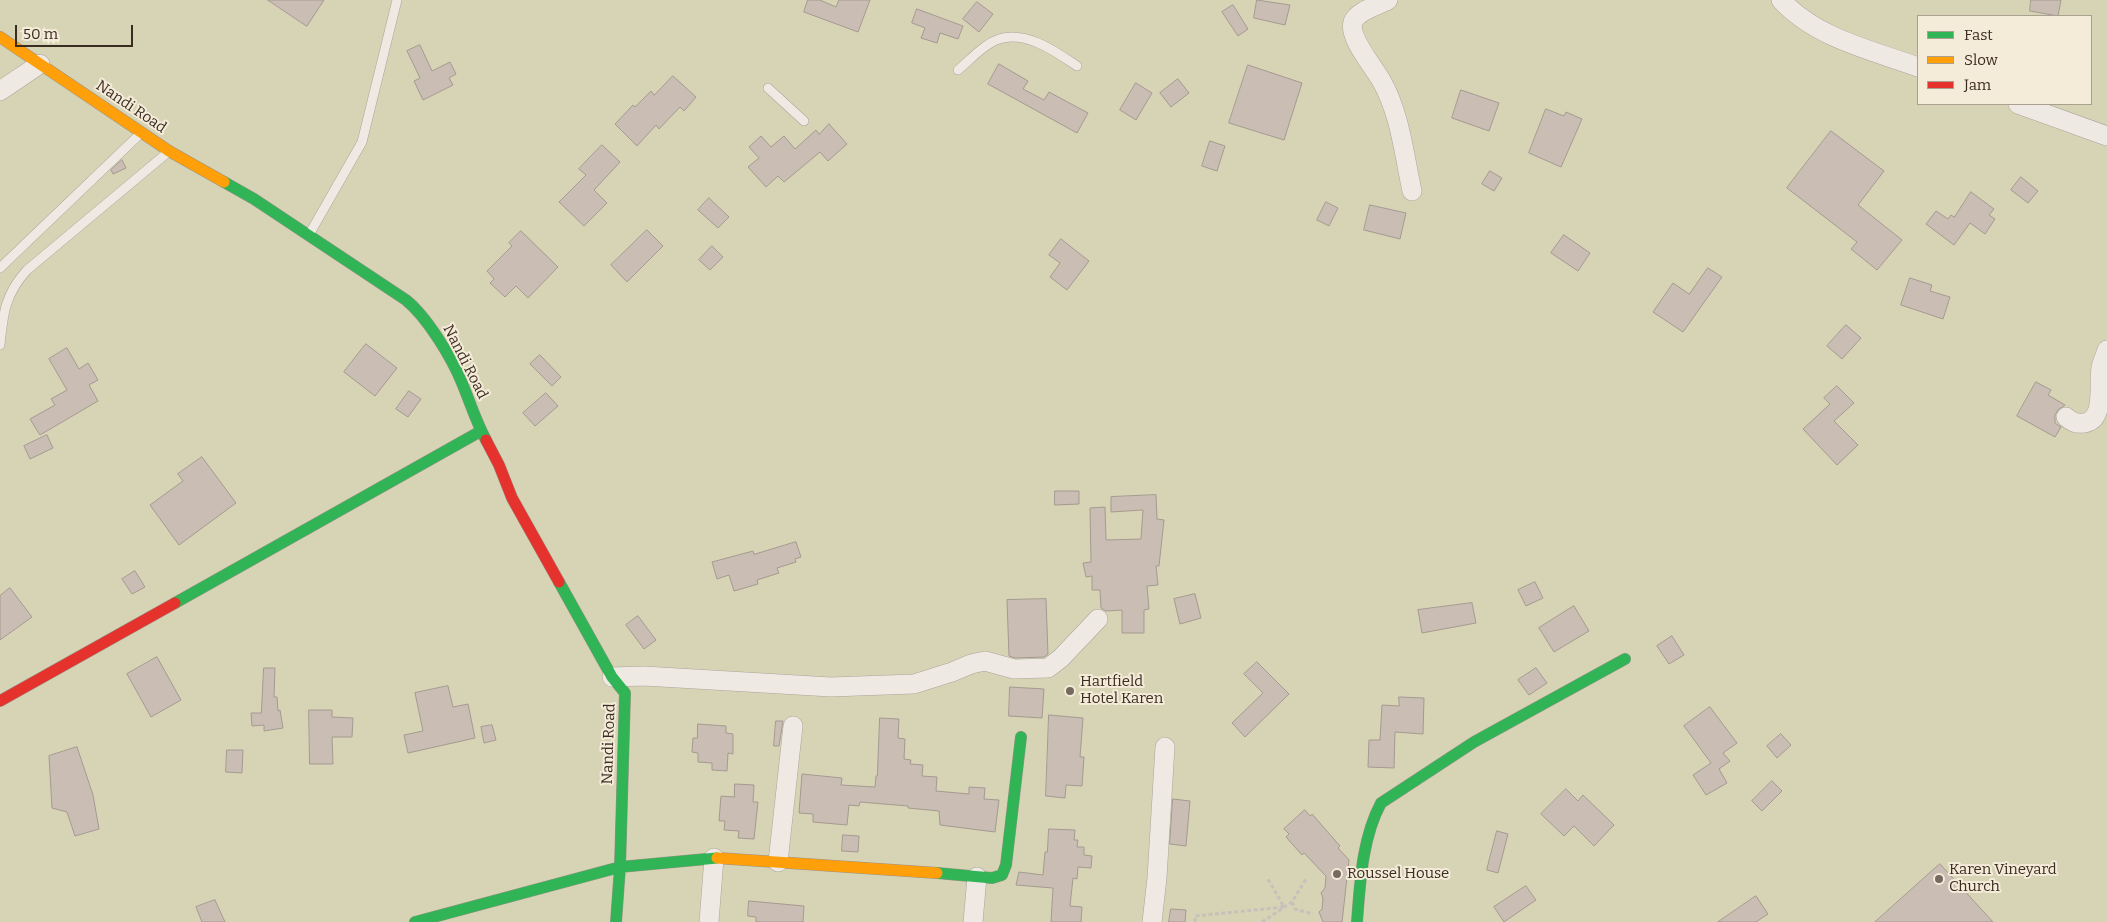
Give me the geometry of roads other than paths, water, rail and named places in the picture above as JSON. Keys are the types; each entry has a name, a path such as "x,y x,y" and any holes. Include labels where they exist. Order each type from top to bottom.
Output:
{"street":[{"path":"1388,0 1356,16 1352,23 1352,30 1356,42 1390,98 1398,124 1412,191"},
{"path":"1781,0 1794,14 1812,26 1840,39 1917,67"},
{"name":"Nandi Road","path":"0,37 169,152 254,199 308,235 418,310 433,331 461,380 481,431 499,465 512,498 612,677 625,693 620,867 616,922"},
{"path":"0,91 40,64"},
{"path":"2021,105 2107,136"},
{"path":"2066,417 2078,424 2087,423 2094,418 2099,405 2101,368 2107,350"},
{"path":"0,701 481,431"},
{"path":"612,677 644,676 813,686 914,684 985,661 1014,668 1048,668 1061,658 1098,619"},
{"path":"1357,922 1373,818 1381,803 1474,742 1625,659"},
{"path":"778,862 793,726"},
{"path":"415,922 620,867 714,858 992,878 1002,875 1006,865 1021,736"},
{"path":"1152,922 1157,878 1165,747"},
{"path":"709,922 714,858"},
{"path":"973,922 977,877"}],"lane":[{"path":"308,235 362,142 397,0"},
{"path":"958,70 998,39 1013,37 1028,40 1051,49 1078,66"},
{"path":"768,88 804,121"},
{"path":"0,268 142,132"},
{"path":"0,345 7,300 16,283 27,270 169,152"}],"place":[{"name":"Hartfield Hotel Karen","path":"1070,691"},
{"name":"Roussel House","path":"1337,874"},
{"name":"Karen Vineyard Church","path":"1939,879"}]}
